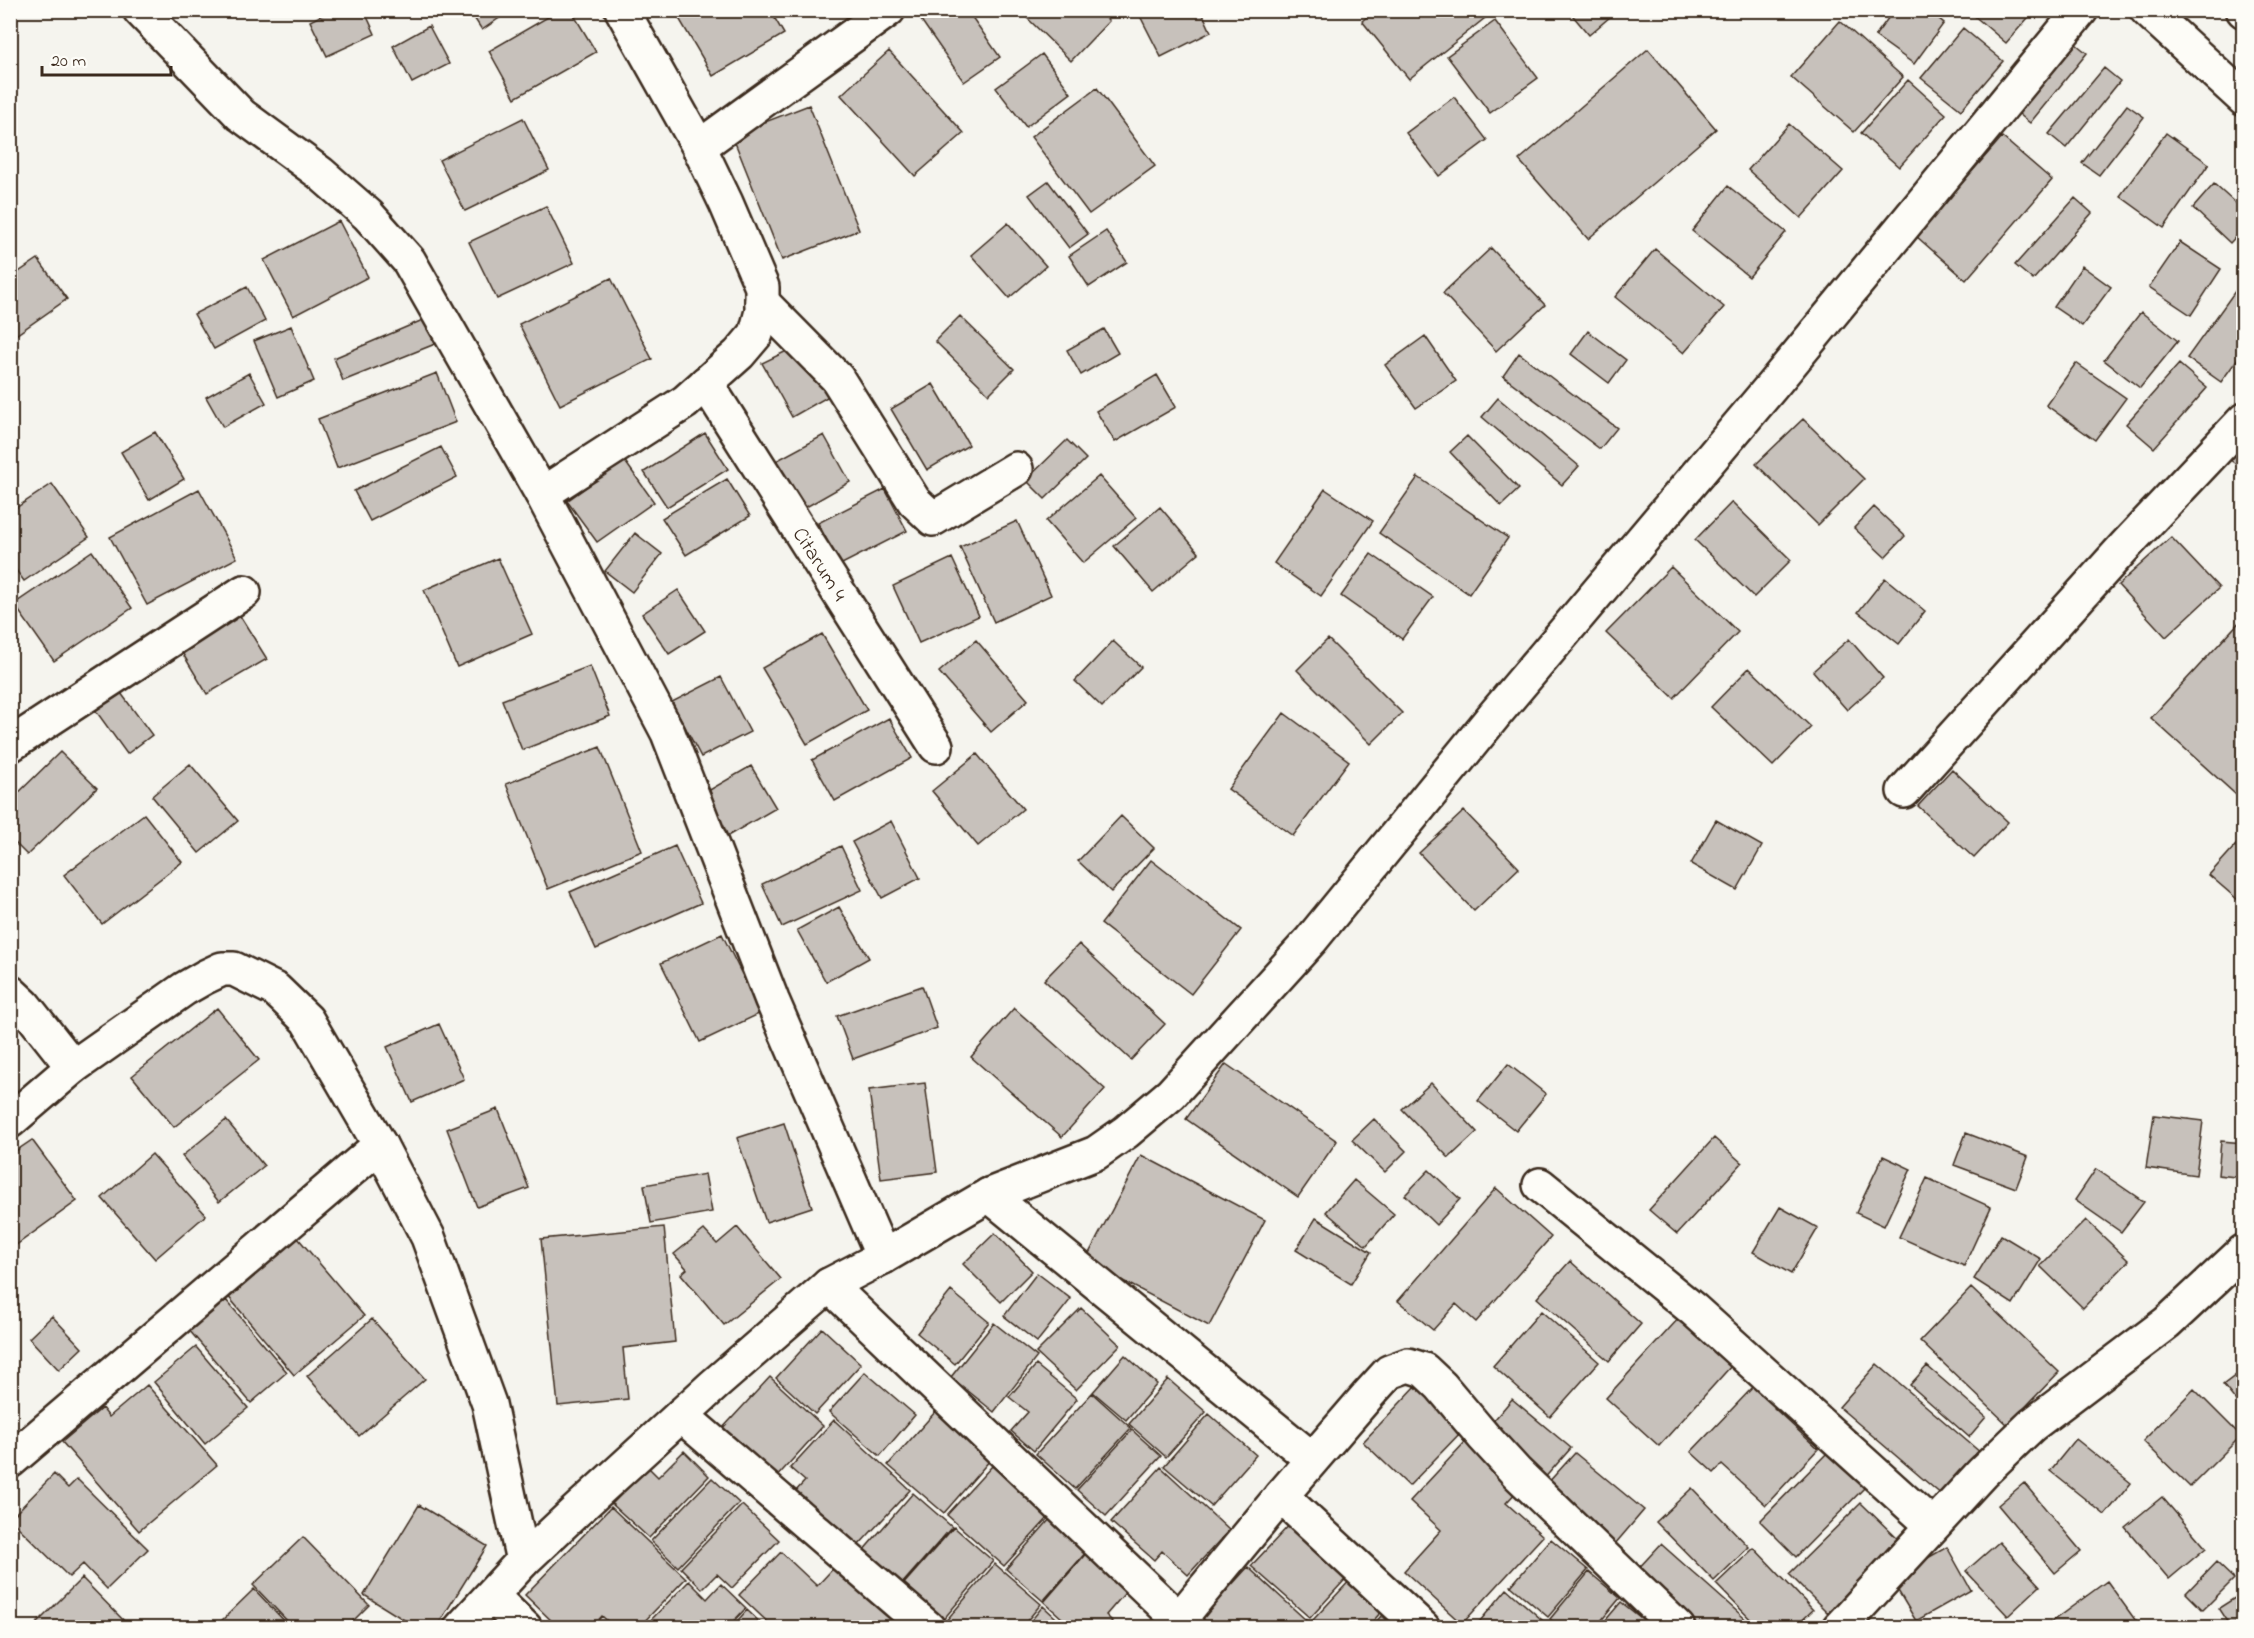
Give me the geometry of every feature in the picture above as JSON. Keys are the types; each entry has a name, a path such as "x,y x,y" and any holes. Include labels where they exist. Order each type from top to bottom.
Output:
{"street":[{"path":"140,10 241,115 320,173 368,215 409,261 542,494 668,733 772,1000 883,1257"},
{"path":"542,494 685,402 739,354 756,334 762,311 762,287 699,147 622,10"},
{"path":"699,147 888,10"},
{"path":"461,1628 523,1561 681,1415 829,1285 883,1257 989,1195 1096,1153 1126,1132 1172,1094 1311,940 1496,713 1780,377 2081,10"},
{"path":"2147,10 2244,99"},
{"path":"762,302 837,378 914,501 933,519 1017,469"},
{"name":"Citarum 4","path":"706,383 936,746"},
{"path":"1904,792 2126,545 2244,420"},
{"path":"10,745 244,592"},
{"path":"10,1120 73,1067 184,989 222,969 234,969 276,990 307,1020 380,1145 428,1237 489,1404 523,1561"},
{"path":"10,992 24,1005 73,1067"},
{"path":"10,1461 380,1145"},
{"path":"1540,1185 1694,1310 1932,1525"},
{"path":"989,1195 1312,1459"},
{"path":"1839,1628 1932,1525 2032,1425 2167,1323 2244,1251"},
{"path":"829,1285 1180,1625 1312,1459 1389,1372 1408,1365 1424,1370 1441,1386 1517,1473 1678,1628"},
{"path":"681,1415 928,1628"},
{"path":"1281,1496 1423,1628"},
{"path":"492,1596 525,1628"}],"building":[{"path":"332,10 364,10 375,34 327,56 310,21"},
{"path":"469,10 511,10 482,30"},
{"path":"560,10 571,10 596,52 515,98 489,51"},
{"path":"684,10 770,10 784,34 713,76 677,15"},
{"path":"914,10 967,10 1000,57 964,82"},
{"path":"1019,10 1099,10 1109,21 1071,61"},
{"path":"1137,10 1201,10 1211,32 1161,57"},
{"path":"1375,10 1495,10 1409,79 1362,21"},
{"path":"1568,10 1618,10 1589,35"},
{"path":"1894,10 1928,10 1944,23 1914,64 1875,36"},
{"path":"1975,10 2035,10 2006,43 1972,14"},
{"path":"1495,21 1538,78 1490,113 1447,56"},
{"path":"1840,21 1903,77 1854,132 1791,77"},
{"path":"429,26 449,64 412,83 393,46"},
{"path":"1963,28 2003,61 1961,110 1921,78"},
{"path":"2071,40 2087,53 2030,123 2014,110"},
{"path":"1648,49 1716,129 1588,239 1519,160"},
{"path":"889,51 964,133 915,176 841,95"},
{"path":"1042,54 1071,93 1026,127 996,88"},
{"path":"2104,68 2120,81 2066,148 2049,134"},
{"path":"1908,80 1946,114 1899,167 1861,133"},
{"path":"1097,88 1155,166 1089,214 1031,137"},
{"path":"1454,97 1487,140 1439,176 1406,133"},
{"path":"809,105 859,230 782,260 732,135"},
{"path":"2127,105 2144,117 2099,175 2082,163"},
{"path":"523,118 549,170 465,211 439,160"},
{"path":"1789,124 1843,171 1801,218 1748,170"},
{"path":"2166,133 2209,164 2164,228 2120,196"},
{"path":"2002,137 2052,180 1966,280 1916,236"},
{"path":"1048,181 1088,234 1069,248 1029,195"},
{"path":"2214,184 2244,211 2244,228 2230,243 2193,208"},
{"path":"1728,186 1786,232 1749,277 1692,231"},
{"path":"2075,198 2092,213 2033,280 2015,265"},
{"path":"546,206 574,263 497,299 469,242"},
{"path":"339,221 368,277 293,316 264,260"},
{"path":"1008,223 1046,266 1009,298 971,255"},
{"path":"1106,231 1127,262 1089,287 1069,256"},
{"path":"2180,242 2221,269 2191,315 2149,287"},
{"path":"1491,248 1545,305 1496,351 1443,293"},
{"path":"1655,249 1724,307 1684,353 1615,297"},
{"path":"38,259 67,299 10,339 10,278"},
{"path":"2082,266 2111,287 2082,326 2054,307"},
{"path":"611,278 652,359 560,405 519,324"},
{"path":"247,287 265,321 214,349 194,314"},
{"path":"2238,287 2244,291 2244,350 2221,382 2187,358"},
{"path":"2141,312 2178,341 2140,388 2104,360"},
{"path":"960,316 1014,369 989,394 935,341"},
{"path":"425,319 435,344 343,381 334,358"},
{"path":"291,326 314,381 278,397 254,341"},
{"path":"1104,329 1118,353 1081,375 1067,350"},
{"path":"1588,331 1626,360 1609,383 1571,354"},
{"path":"1425,336 1456,381 1416,408 1385,365"},
{"path":"801,344 829,396 792,417 762,363"},
{"path":"1519,353 1617,428 1600,449 1503,376"},
{"path":"2076,363 2126,398 2095,440 2046,405"},
{"path":"2179,364 2207,388 2154,448 2126,424"},
{"path":"249,373 266,403 223,427 206,397"},
{"path":"437,373 456,422 337,468 318,419"},
{"path":"1157,375 1176,407 1115,442 1096,411"},
{"path":"933,384 969,445 927,470 891,409"},
{"path":"1498,398 1579,466 1562,485 1482,417"},
{"path":"1803,419 1864,479 1818,525 1756,464"},
{"path":"155,432 184,479 149,500 121,452"},
{"path":"705,433 728,469 667,507 644,472"},
{"path":"824,435 850,482 801,510 774,462"},
{"path":"1467,436 1519,489 1501,506 1450,452"},
{"path":"1067,440 1086,459 1045,499 1026,480"},
{"path":"2244,441 2244,470 2229,459"},
{"path":"441,447 457,477 370,521 354,491"},
{"path":"624,460 654,502 597,542 567,501"},
{"path":"1099,476 1136,518 1083,563 1046,521"},
{"path":"1418,477 1508,538 1469,594 1379,533"},
{"path":"727,479 750,516 686,555 662,518"},
{"path":"52,484 89,537 24,581 10,562 10,512"},
{"path":"199,489 237,558 147,605 110,537"},
{"path":"885,489 907,531 840,565 818,523"},
{"path":"1325,489 1373,521 1321,596 1274,563"},
{"path":"1732,502 1791,560 1754,597 1695,540"},
{"path":"1160,507 1199,553 1153,592 1114,546"},
{"path":"1874,507 1905,536 1885,557 1854,528"},
{"path":"1017,521 1051,595 994,622 960,547"},
{"path":"635,533 662,554 632,592 605,571"},
{"path":"2171,537 2219,588 2166,637 2118,585"},
{"path":"92,551 132,608 54,661 14,604"},
{"path":"1371,554 1433,597 1402,639 1341,596"},
{"path":"498,558 532,634 457,667 424,590"},
{"path":"952,558 979,616 919,643 893,586"},
{"path":"1671,567 1738,632 1674,698 1606,633"},
{"path":"1885,578 1925,611 1899,644 1858,612"},
{"path":"678,590 705,631 669,654 642,614"},
{"path":"237,611 267,659 207,694 178,646"},
{"path":"2244,617 2244,802 2151,718"},
{"path":"822,634 867,710 807,744 762,668"},
{"path":"1328,639 1402,713 1371,744 1297,670"},
{"path":"1849,639 1883,678 1847,710 1813,671"},
{"path":"976,640 1028,700 991,732 939,672"},
{"path":"1113,641 1141,667 1102,707 1075,681"},
{"path":"590,666 610,716 522,750 502,700"},
{"path":"1749,668 1811,727 1773,766 1711,707"},
{"path":"721,677 750,732 701,757 672,702"},
{"path":"118,689 152,735 127,754 93,707"},
{"path":"1284,713 1349,761 1293,836 1228,789"},
{"path":"889,718 912,758 835,801 812,760"},
{"path":"600,747 642,851 548,889 506,784"},
{"path":"60,752 97,788 27,855 10,838 10,801"},
{"path":"977,754 1023,809 978,846 932,791"},
{"path":"190,764 238,821 199,853 152,796"},
{"path":"751,766 776,808 726,837 701,795"},
{"path":"1952,769 2008,822 1974,858 1918,806"},
{"path":"1464,811 1519,868 1474,911 1419,853"},
{"path":"144,814 182,862 102,924 64,875"},
{"path":"1121,816 1154,848 1111,892 1078,861"},
{"path":"1716,820 1762,846 1737,890 1691,864"},
{"path":"891,821 920,878 882,898 852,842"},
{"path":"2244,836 2244,905 2209,875"},
{"path":"675,846 701,903 596,949 570,892"},
{"path":"841,846 862,890 782,927 762,884"},
{"path":"1151,860 1241,930 1191,994 1101,924"},
{"path":"839,907 869,958 826,982 797,930"},
{"path":"722,934 761,1013 700,1042 661,963"},
{"path":"1079,944 1165,1024 1131,1060 1044,980"},
{"path":"922,986 937,1028 853,1059 837,1016"},
{"path":"217,1008 259,1060 174,1127 132,1076"},
{"path":"1014,1008 1105,1089 1062,1137 971,1057"},
{"path":"439,1024 464,1079 412,1102 387,1047"},
{"path":"1226,1064 1337,1141 1298,1197 1186,1119"},
{"path":"1508,1064 1546,1094 1516,1131 1478,1101"},
{"path":"925,1083 937,1172 881,1179 869,1090"},
{"path":"1431,1083 1477,1132 1449,1158 1402,1109"},
{"path":"498,1109 529,1188 477,1207 447,1129"},
{"path":"2154,1115 2203,1121 2196,1175 2146,1168"},
{"path":"1374,1119 1406,1151 1385,1172 1352,1140"},
{"path":"226,1120 264,1166 219,1202 182,1156"},
{"path":"784,1123 812,1207 766,1222 737,1138"},
{"path":"1966,1133 2028,1157 2016,1188 1954,1165"},
{"path":"1714,1138 1742,1163 1677,1234 1649,1210"},
{"path":"32,1140 77,1201 12,1248 10,1155"},
{"path":"2221,1141 2244,1143 2244,1178 2218,1175"},
{"path":"152,1154 206,1215 155,1259 102,1198"},
{"path":"1141,1155 1265,1220 1209,1326 1085,1261"},
{"path":"1883,1156 1911,1169 1884,1226 1856,1213"},
{"path":"2096,1169 2144,1202 2121,1232 2075,1200"},
{"path":"1429,1170 1460,1199 1436,1225 1405,1195"},
{"path":"705,1174 712,1212 651,1223 644,1185"},
{"path":"1927,1178 1991,1207 1964,1266 1899,1237"},
{"path":"1354,1180 1394,1214 1366,1246 1326,1212"},
{"path":"1496,1188 1551,1237 1476,1322 1456,1304 1433,1330 1398,1301"},
{"path":"1780,1207 1818,1228 1791,1274 1753,1252"},
{"path":"1316,1218 1371,1252 1351,1284 1296,1250"},
{"path":"2086,1220 2129,1261 2083,1308 2040,1266"},
{"path":"664,1227 675,1342 623,1348 628,1399 558,1406 541,1239"},
{"path":"737,1227 781,1279 724,1325 681,1274 687,1269 674,1254 704,1230 717,1244"},
{"path":"292,1231 364,1316 294,1375 222,1289"},
{"path":"995,1233 1032,1271 1001,1302 963,1264"},
{"path":"2001,1235 2041,1259 2013,1304 1974,1279"},
{"path":"1570,1261 1641,1324 1609,1361 1537,1298"},
{"path":"1037,1273 1071,1299 1037,1342 1004,1316"},
{"path":"1971,1288 2059,1372 2008,1425 1920,1341"},
{"path":"951,1291 989,1322 955,1364 917,1333"},
{"path":"226,1300 287,1372 251,1403 189,1330"},
{"path":"1081,1308 1120,1345 1076,1390 1036,1353"},
{"path":"1541,1311 1599,1362 1550,1417 1493,1366"},
{"path":"52,1316 82,1348 59,1370 29,1338"},
{"path":"1679,1318 1732,1365 1659,1446 1606,1398"},
{"path":"372,1319 425,1379 359,1436 307,1376"},
{"path":"994,1323 1037,1357 994,1412 951,1377"},
{"path":"822,1328 861,1364 815,1414 776,1378"},
{"path":"196,1347 248,1408 205,1444 154,1382"},
{"path":"1125,1355 1157,1384 1126,1420 1093,1392"},
{"path":"1877,1364 1981,1453 1943,1496 1839,1407"},
{"path":"1036,1365 1077,1399 1034,1451 1011,1431 1028,1412 1009,1397"},
{"path":"1927,1366 1986,1417 1969,1437 1910,1385"},
{"path":"2244,1369 2244,1411 2223,1385"},
{"path":"865,1372 915,1415 880,1456 829,1412"},
{"path":"770,1377 823,1426 774,1480 720,1431"},
{"path":"1168,1379 1206,1412 1166,1457 1129,1424"},
{"path":"147,1385 217,1465 139,1531 62,1442 102,1408 109,1417"},
{"path":"1417,1385 1464,1429 1409,1486 1363,1442"},
{"path":"1755,1385 1777,1404 1774,1408 1818,1449 1766,1505 1722,1465 1714,1473 1691,1452"},
{"path":"2194,1389 2241,1436 2190,1487 2143,1441"},
{"path":"1092,1393 1131,1428 1075,1489 1036,1454"},
{"path":"1512,1399 1571,1448 1542,1481 1484,1432"},
{"path":"936,1411 991,1459 944,1513 888,1465"},
{"path":"1209,1414 1256,1455 1211,1506 1164,1466"},
{"path":"834,1420 910,1490 855,1549 794,1493 805,1481 790,1468"},
{"path":"1132,1430 1161,1456 1106,1516 1077,1490"},
{"path":"2076,1439 2131,1483 2105,1515 2050,1471"},
{"path":"1466,1441 1519,1489 1506,1503 1543,1536 1462,1624 1404,1571 1441,1530 1410,1501"},
{"path":"1834,1446 1871,1481 1796,1557 1760,1521"},
{"path":"684,1451 709,1476 649,1538 612,1504 648,1467 658,1477"},
{"path":"1575,1453 1644,1510 1615,1544 1546,1485"},
{"path":"992,1466 1049,1517 1004,1566 947,1515"},
{"path":"1161,1467 1229,1530 1188,1575 1162,1551 1154,1560 1111,1522"},
{"path":"54,1474 68,1488 77,1479 148,1549 107,1589 83,1564 69,1577 10,1519"},
{"path":"712,1478 739,1503 678,1567 651,1541"},
{"path":"2024,1483 2081,1551 2055,1573 1998,1505"},
{"path":"1692,1488 1749,1547 1714,1581 1656,1522"},
{"path":"913,1493 952,1527 901,1585 862,1552"},
{"path":"2162,1497 2206,1548 2169,1579 2125,1527"},
{"path":"1861,1503 1902,1543 1830,1615 1789,1574"},
{"path":"419,1505 487,1546 436,1628 417,1628 364,1595"},
{"path":"742,1505 779,1540 732,1588 717,1574 702,1589 681,1568"},
{"path":"611,1507 686,1578 638,1628 615,1628 602,1616 591,1628 559,1628 525,1595"},
{"path":"1051,1518 1088,1550 1043,1601 1006,1569"},
{"path":"1294,1520 1352,1572 1310,1618 1251,1566"},
{"path":"954,1527 993,1561 942,1621 902,1586"},
{"path":"303,1537 369,1605 346,1628 294,1628 253,1585"},
{"path":"1551,1539 1588,1570 1548,1617 1511,1586"},
{"path":"1999,1542 2040,1586 2008,1616 1966,1571"},
{"path":"1661,1544 1750,1623 1746,1628 1698,1628 1635,1572"},
{"path":"1947,1547 1971,1590 1916,1621 1891,1579"},
{"path":"1754,1548 1813,1610 1794,1628 1759,1628 1716,1584"},
{"path":"1089,1550 1131,1586 1106,1615 1112,1621 1106,1628 1073,1628 1044,1602"},
{"path":"781,1552 817,1586 841,1560 907,1623 902,1628 774,1628 739,1595"},
{"path":"2216,1562 2234,1579 2203,1610 2186,1593"},
{"path":"995,1564 1041,1604 1021,1628 948,1628 944,1623"},
{"path":"1248,1567 1307,1621 1301,1628 1203,1628 1197,1623"},
{"path":"1589,1572 1620,1598 1595,1628 1560,1628 1550,1619"},
{"path":"1355,1575 1388,1604 1367,1628 1319,1628 1312,1621"},
{"path":"82,1578 129,1626 127,1628 32,1628"},
{"path":"689,1581 707,1599 721,1584 746,1608 727,1628 643,1628"},
{"path":"2107,1581 2141,1628 2043,1628"},
{"path":"254,1589 291,1628 214,1628"},
{"path":"1507,1589 1551,1628 1474,1628"},
{"path":"2244,1592 2244,1628 2232,1628 2219,1608"},
{"path":"1621,1602 1651,1626 1599,1628"},
{"path":"1043,1606 1067,1628 1025,1628"},
{"path":"747,1610 766,1628 731,1628"},
{"path":"1381,1616 1395,1628 1371,1628"}]}
